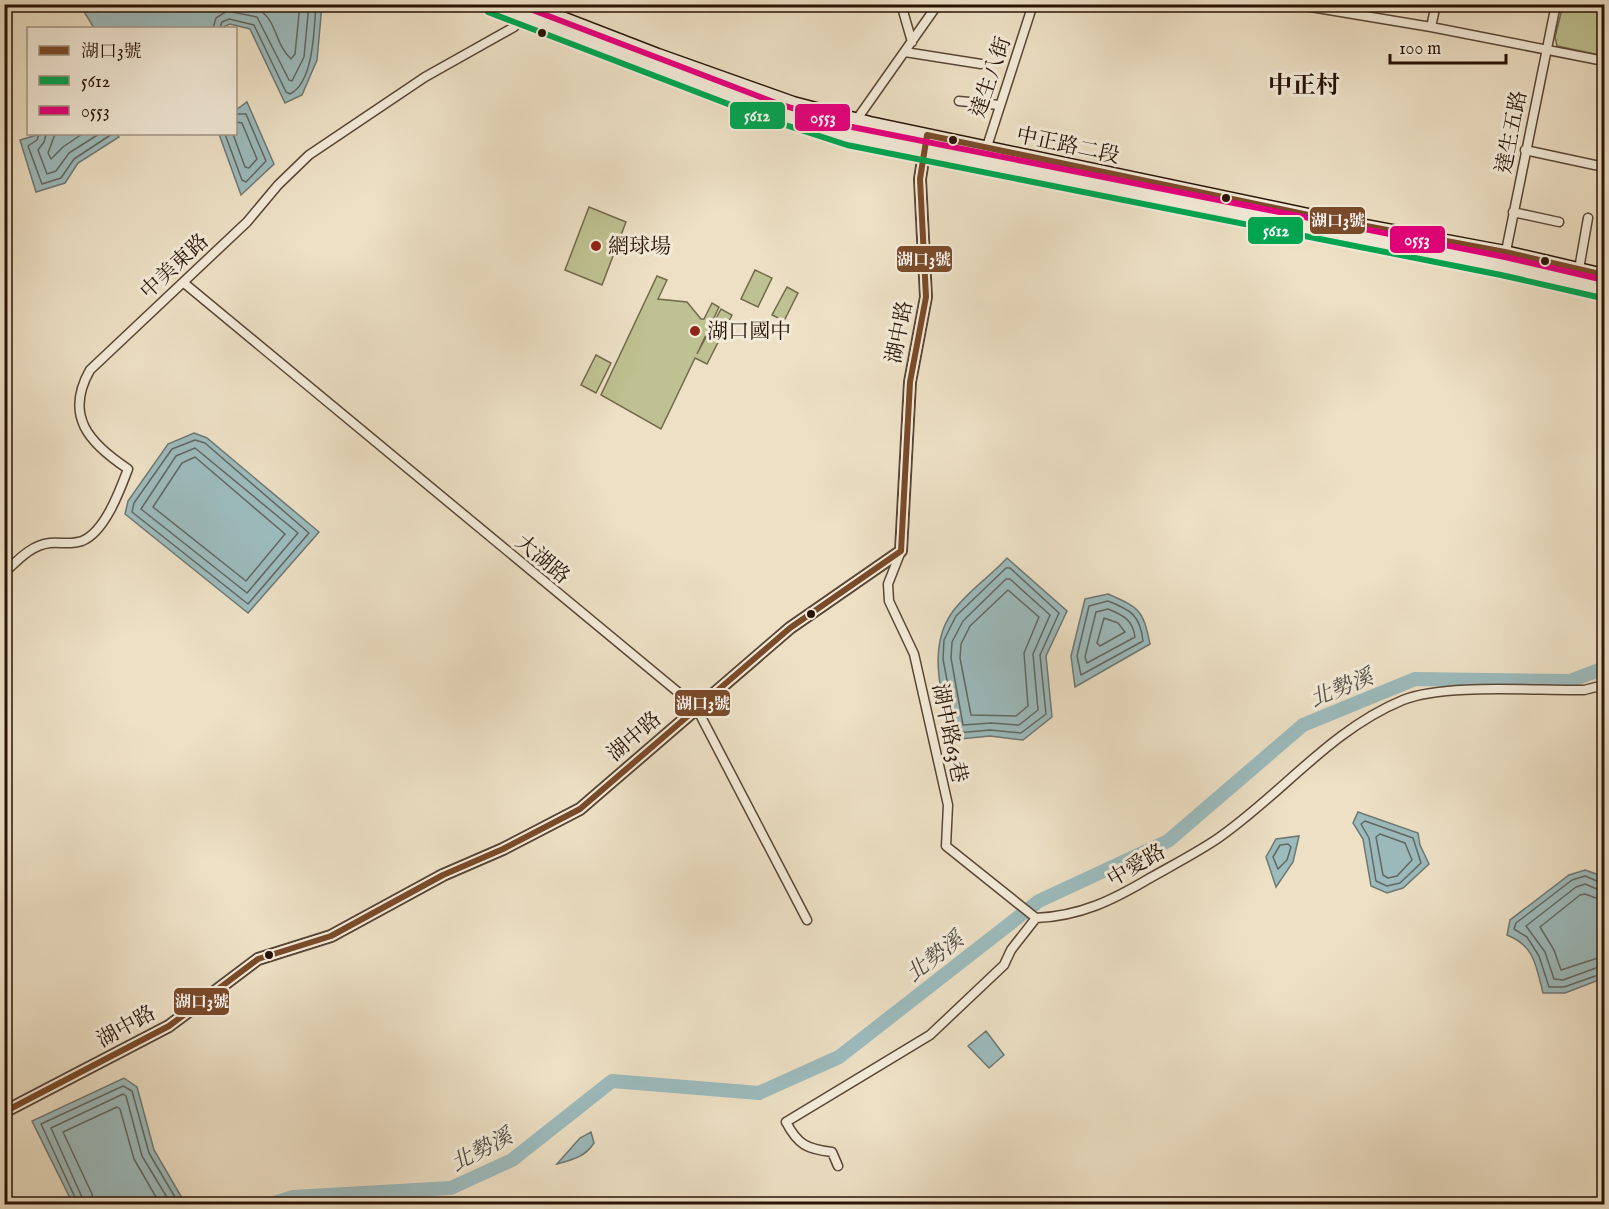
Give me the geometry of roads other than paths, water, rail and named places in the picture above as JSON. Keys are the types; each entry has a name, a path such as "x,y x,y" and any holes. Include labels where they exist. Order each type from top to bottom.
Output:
{"main road":[{"path":"491,4 532,8"},
{"name":"中正路二段","path":"532,8 793,103 857,119 984,148 1605,274"},
{"name":"中正路二段","path":"532,8 773,112 850,136 1503,266 1605,289"}],"street":[{"path":"901,4 912,42"},
{"path":"857,119 938,4"},
{"name":"達生八街","path":"982,162 984,148 1033,4"},
{"path":"1293,4 1431,27 1605,62"},
{"path":"1431,27 1436,4"},
{"name":"達生五路","path":"1503,266 1556,4"},
{"name":"中美東路","path":"4,573 30,550 50,543 69,545 85,540 99,526 117,499 128,469 103,452 77,408 80,387 90,370 247,222 278,185 309,155 425,77 514,27 532,8"},
{"path":"905,52 981,64"},
{"path":"959,101 999,105"},
{"name":"湖中路","path":"4,1112 169,1026 258,959 331,936 443,875 503,849 580,809 790,628 901,551 910,382 926,297 920,179 927,135"},
{"path":"1525,150 1605,167"},
{"path":"1513,212 1559,222"},
{"path":"1579,269 1588,218"},
{"name":"大湖路","path":"184,283 696,707 807,920"},
{"name":"湖中路63巷","path":"901,551 888,584 889,601 915,654 948,806 946,846 1036,918"},
{"name":"中愛路","path":"1036,918 1105,904 1218,839 1324,749 1372,716 1403,700 1422,694 1584,690 1605,685"},
{"path":"838,1166 832,1152 815,1150 795,1140 786,1122 930,1035 1004,965 1011,950 1036,918"}],"water":[{"path":"91,5 322,5 317,60 302,95 285,103 250,29 230,24 223,27 93,27 83,10"},
{"path":"247,102 274,164 241,195 219,135 237,135 237,109"},
{"path":"37,135 118,135 119,137 78,163 65,183 36,192 20,140"},
{"path":"194,433 207,438 319,532 248,613 125,514 128,501 168,444"},
{"path":"1007,558 1067,611 1046,656 1052,717 1023,740 990,736 950,740 938,660 939,644 944,628 951,614 964,599"},
{"path":"1108,594 1134,607 1142,617 1150,644 1075,687 1071,656 1085,599"},
{"path":"1358,812 1418,833 1420,845 1429,864 1403,888 1387,893 1371,886 1363,839 1353,823"},
{"path":"1299,836 1293,862 1276,887 1266,857 1276,839"},
{"path":"1585,870 1599,875 1604,881 1604,978 1565,993 1543,993 1536,966 1529,951 1507,935 1510,920 1569,875"},
{"path":"986,1031 1004,1055 989,1068 968,1046"},
{"path":"124,1078 137,1087 154,1150 185,1203 73,1204 32,1121"},
{"path":"591,1132 594,1143 587,1152 557,1164 580,1138"}],"waterway":[{"name":"北勢溪","path":"271,1204 293,1197 451,1188 512,1160 612,1081 759,1093 839,1057 1039,901 1168,841 1303,725 1415,679 1570,681 1604,668"}],"place":[{"name":"網球場","path":"596,246"},
{"name":"湖口國中","path":"695,331"}],"district":[{"name":"中正村","path":"1304,85"}]}
